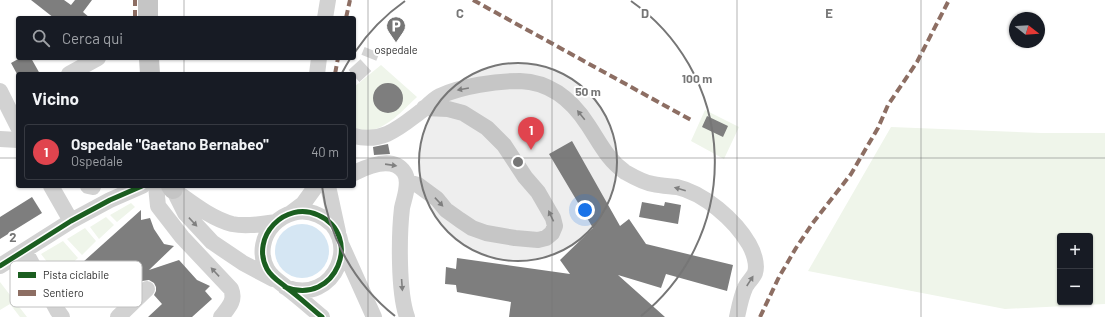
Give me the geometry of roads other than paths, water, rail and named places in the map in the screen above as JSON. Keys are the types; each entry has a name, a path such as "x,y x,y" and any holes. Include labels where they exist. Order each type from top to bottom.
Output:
{"main road":[{"path":"148,0 148,16"},
{"path":"149,60 150,72"}],"street":[{"path":"325,16 328,0"},
{"path":"73,72 94,60"},
{"path":"317,72 319,60"},
{"path":"356,136 374,137 388,135 438,96 456,90 520,81 541,84 560,94 574,107 588,124 608,158 626,172 651,184 678,188 698,195 722,212 736,226 749,244 755,260 755,272 745,288 737,317"},
{"path":"0,92 16,123"},
{"path":"407,182 418,185 437,199 446,210 460,220 472,228 486,233 538,240 546,238 552,233 555,226 553,218 542,197 525,177 504,145 487,128 463,113 448,109 424,108"},
{"path":"0,139 16,140"},
{"path":"356,172 377,164 389,164 399,166 405,174 407,182 402,209 400,259 403,296 407,317"},
{"path":"52,188 71,221"},
{"path":"0,266 71,221 110,200 137,188"},
{"path":"167,188 158,206 182,237 231,289 233,298 231,304 221,317"},
{"path":"168,188 185,213 212,242 243,263 293,290 306,290 318,287 329,280 334,275 341,257 340,240 328,188"},
{"path":"169,188 225,222 244,225 276,222"},
{"path":"315,188 303,204 283,216 268,230 264,241 263,253 267,270 322,317"},
{"path":"290,213 308,212 319,215 332,226 340,240 374,317"},
{"path":"25,251 30,261"},
{"path":"142,294 147,289"},
{"path":"54,307 62,317"},
{"path":"118,317 128,307"}],"water":[{"path":"297,224 307,224 317,228 325,236 329,246 329,256 325,266 317,274 307,278 297,278 287,274 279,266 275,256 275,246 279,236 287,228"}],"tunnel":[{"path":"356,74 366,65 372,50"}],"place":[{"name":"ospedale","path":"396,43"},
{"name":"Ospedale \"Gaetano Bernabeo\"","path":"531,150"}]}
